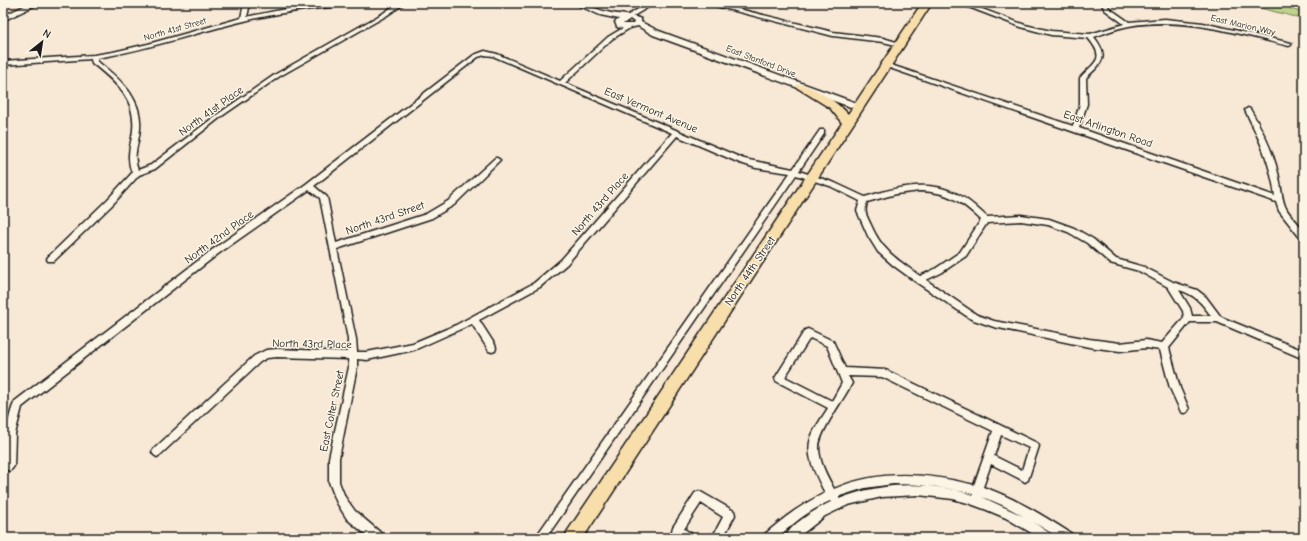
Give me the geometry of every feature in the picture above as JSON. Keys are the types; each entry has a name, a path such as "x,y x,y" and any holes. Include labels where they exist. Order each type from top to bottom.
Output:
{"main road":[{"path":"3,19 36,3"},
{"name":"North 44th Street","path":"573,538 927,3"},
{"path":"801,87 838,107 844,114 848,124"}],"street":[{"path":"244,19 247,3"},
{"name":"North 41st Street","path":"94,57 138,49 244,19 325,6 356,3"},
{"name":"North 41st Place","path":"51,259 110,202 136,173 152,167 220,115 278,75 378,19 402,3"},
{"name":"East Stanford Drive","path":"576,3 603,13 626,17 637,21 656,33"},
{"path":"561,83 610,38 620,24 620,20 644,9 652,3"},
{"path":"707,3 833,34 855,38 882,40 900,44"},
{"name":"East Marion Way","path":"961,3 1023,26 1072,36 1090,36 1128,24 1165,21 1203,25 1289,44"},
{"path":"1104,3 1107,9 1128,24"},
{"path":"610,38 629,28 637,21 644,9"},
{"name":"East Stanford Drive","path":"603,13 629,28 656,33 859,107"},
{"path":"1075,129 1084,109 1085,97 1083,78 1096,66 1101,57 1100,50 1090,36"},
{"name":"East Vermont Avenue","path":"485,53 494,55 561,83 755,166 793,172 812,177 834,185 864,200"},
{"name":"North 42nd Place","path":"9,466 9,452 15,413 18,404 215,252 309,186 476,56 485,53"},
{"path":"3,63 94,57 94,62 125,89 135,108 137,122 131,159 132,166 136,173"},
{"name":"East Arlington Road","path":"886,65 1279,200"},
{"path":"1248,110 1267,148 1275,170 1279,200 1282,209 1304,237"},
{"name":"North 44th Street","path":"540,538 822,132"},
{"name":"North 43rd Place","path":"157,452 257,360 266,354 367,356 414,346 442,335 537,285 564,262 676,133"},
{"name":"North 43rd Street","path":"333,247 429,216 451,203 497,160"},
{"name":"East Colter Street","path":"309,186 323,197 352,339 353,367 334,458 334,482 341,500 351,515 378,538"},
{"path":"1164,347 1146,344 1120,347 1089,343 994,324 974,317 919,280 881,250 872,236 861,211 864,200 898,191 933,189 950,193 985,220 1021,218 1049,222 1071,230 1090,241 1113,261 1140,269 1171,285 1187,289 1200,295 1218,318"},
{"path":"919,280 938,271 962,254 985,220"},
{"path":"1164,347 1188,319 1187,310 1171,285"},
{"path":"1188,319 1218,318 1304,355"},
{"path":"474,319 492,348"},
{"path":"834,406 780,378 808,332 830,344 847,383 815,441 814,452 819,468 837,504"},
{"path":"1164,347 1175,388 1184,409"},
{"path":"843,372 883,373 1034,446 1025,477 988,458"},
{"path":"978,502 978,490 998,429"},
{"path":"769,538 793,516 811,504 831,494 868,482 908,478 945,482 978,490 1029,513 1068,538"},
{"path":"790,538 808,521 837,504 865,496 894,491 934,491 951,494 978,502 1020,520 1049,538"},
{"path":"688,538 677,531 699,496 730,515 717,538"}],"shaded area":[{"path":"3,3 29,3 3,15"}],"green space":[{"path":"1240,3 1278,3 1304,14 1304,19"}]}
